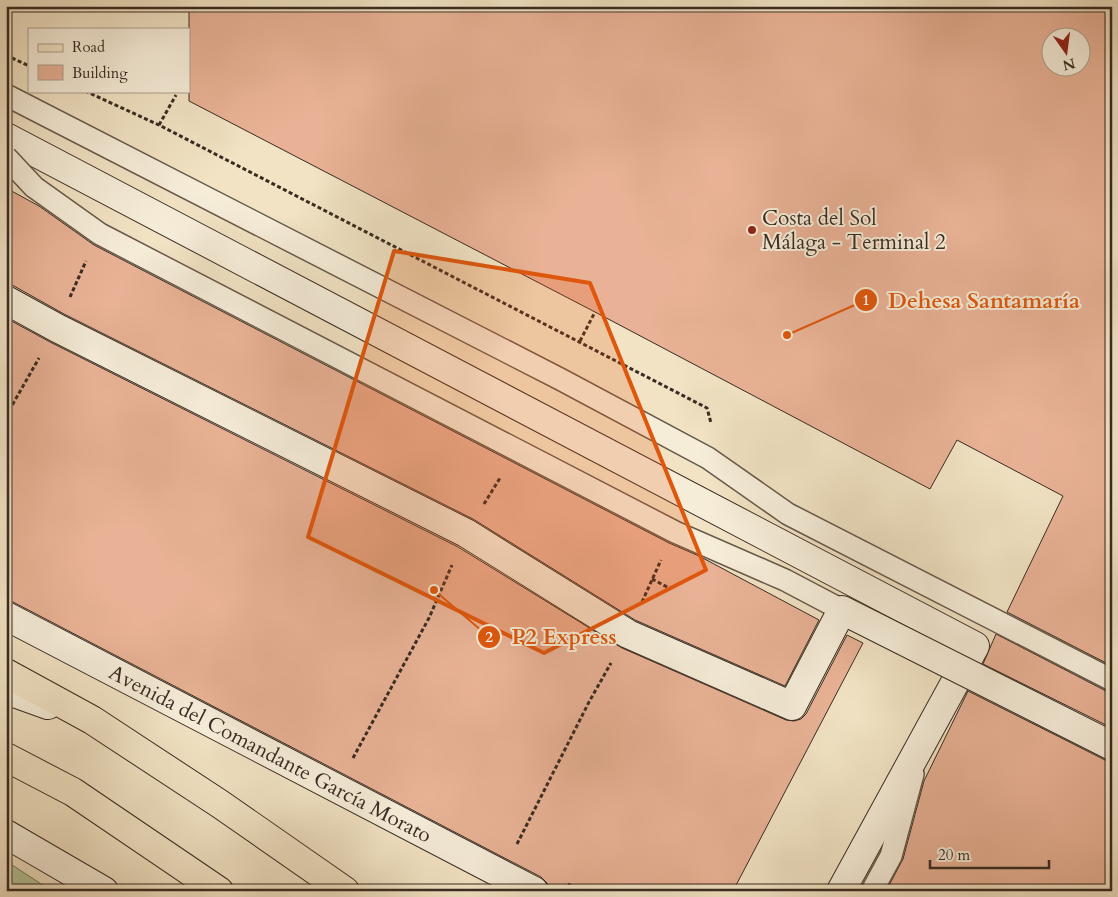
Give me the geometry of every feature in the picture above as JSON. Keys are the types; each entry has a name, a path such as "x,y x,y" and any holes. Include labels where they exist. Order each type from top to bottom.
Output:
{"main road":[{"path":"6,673 92,720 345,891"},
{"path":"6,757 73,792 219,891"}],"street":[{"path":"6,137 974,646 841,891"},
{"path":"6,300 466,533 628,634 792,706 842,610 1112,746"},
{"name":"Avenida del Comandante García Morato","path":"6,616 534,891"},
{"path":"6,690 92,720"},
{"path":"6,834 104,891"}],"lane":[{"path":"6,95 578,388 708,458 788,514 1112,680"},
{"path":"6,157 34,188 100,234 675,532 785,580 842,610"},
{"path":"872,891 890,856 922,742"}],"path":[{"path":"6,55 28,66"},
{"path":"87,92 159,125 708,408 712,425"},
{"path":"159,125 176,95"},
{"path":"580,341 595,312"},
{"path":"352,760 429,618 466,533 502,474"},
{"path":"516,846 590,702 628,634 664,554"},
{"path":"652,579 671,589"}],"highlighted area":[{"path":"394,251 590,283 706,570 544,653 308,537"}],"green space":[{"path":"6,861 52,891 6,891"}],"building":[{"name":"Costa del Sol Málaga - Terminal 2","path":"189,6 1112,6 1112,666 1007,612 1063,496 957,440 930,489 189,101"},
{"path":"6,188 39,206 94,245 669,543 699,556 819,620 785,686 635,620 473,519 64,314 14,286 6,284"},
{"path":"6,318 50,342 458,547 622,648 786,720 794,721 801,719 806,714 847,635 863,643 733,891 550,891 547,883 541,877 13,602 6,601"},
{"path":"996,634 1106,691 1112,692 1112,728 983,664"},
{"path":"968,691 1105,760 1112,761 1112,891 886,891 903,859 924,781"}],"place":[{"name":"Costa del Sol Málaga - Terminal 2","path":"752,230"},
{"name":"Dehesa Santamaría","path":"787,335"},
{"name":"P2 Express","path":"434,590"}]}
